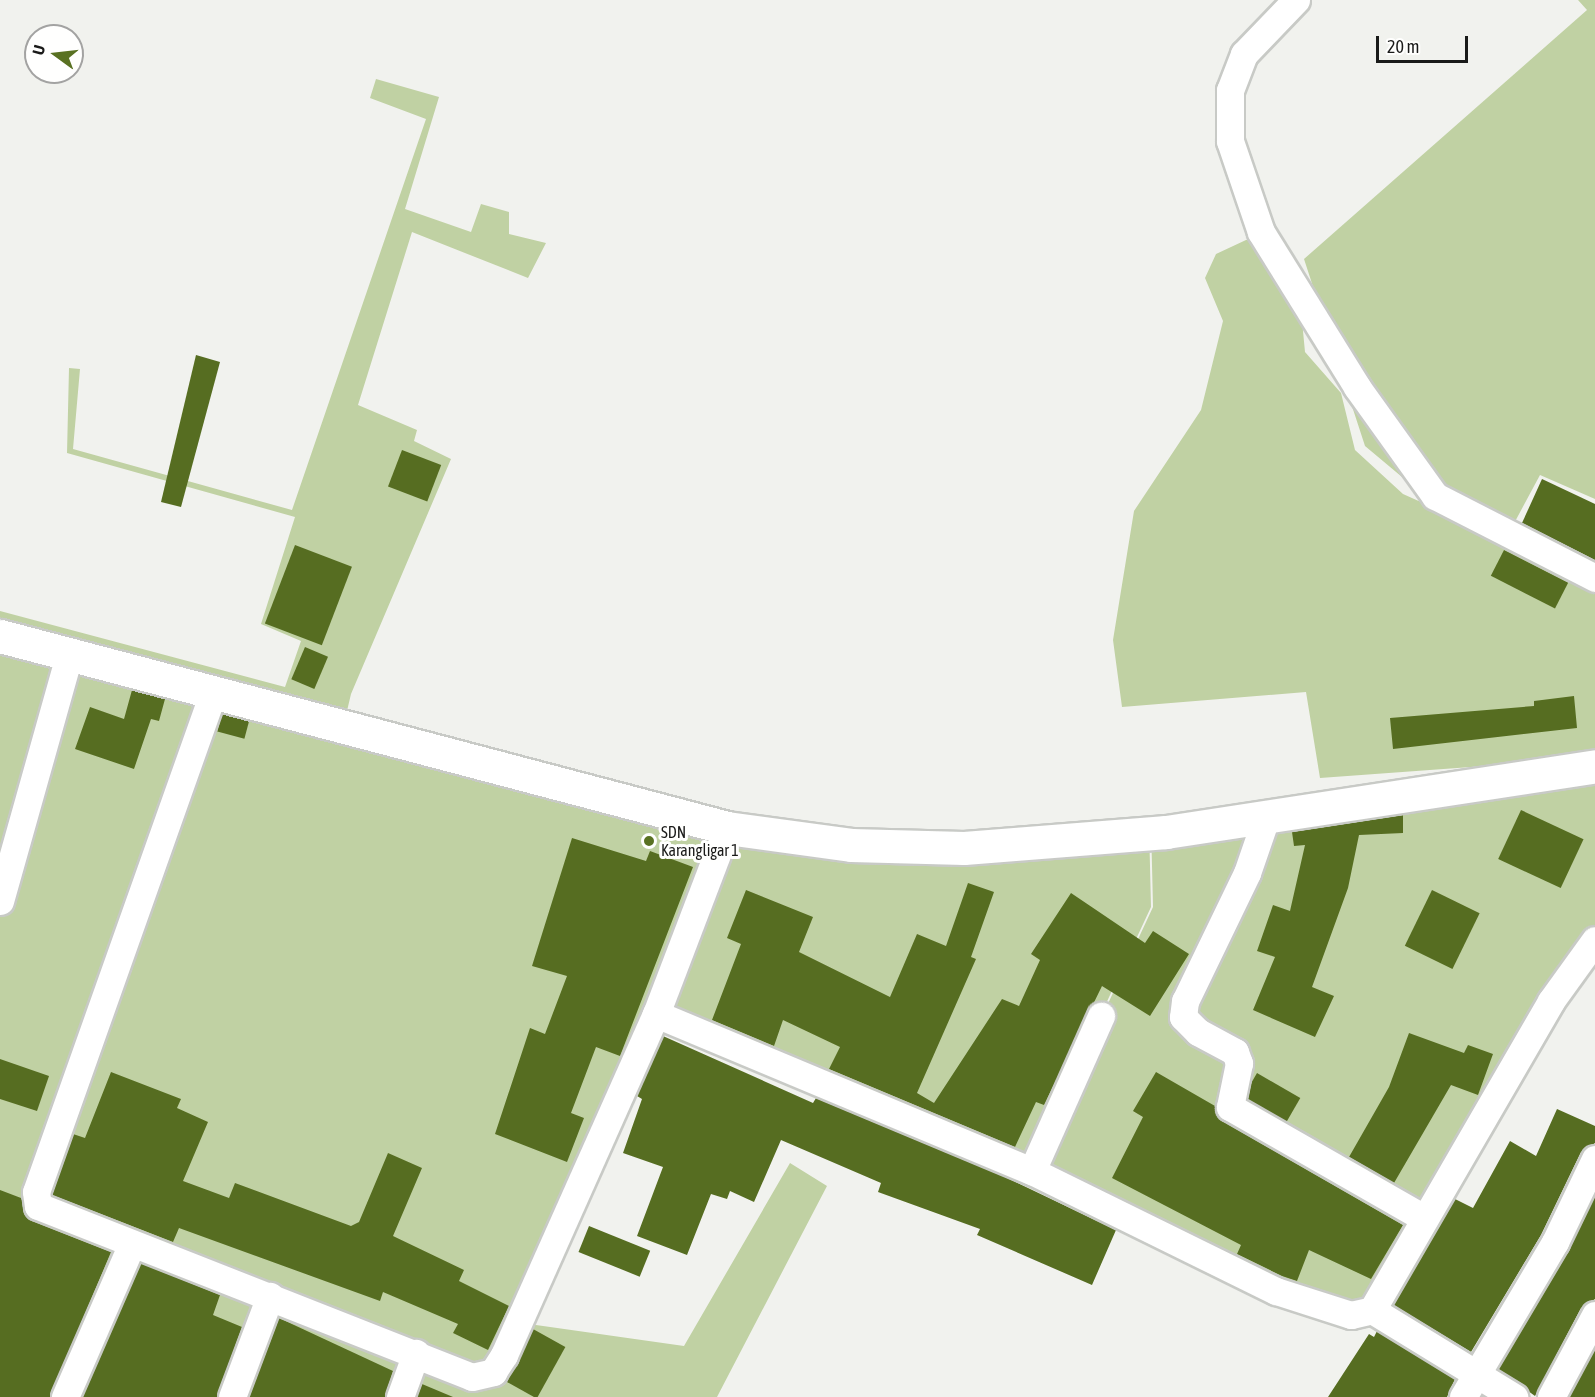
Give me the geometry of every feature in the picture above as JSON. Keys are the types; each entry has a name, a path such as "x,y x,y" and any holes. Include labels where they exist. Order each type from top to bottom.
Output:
{"street":[{"path":"1296,0 1244,54 1230,90 1230,141 1261,232 1357,387 1435,496 1595,578"},
{"path":"0,636 727,828 851,846 964,848 1166,832 1595,766"},
{"path":"0,901 69,655"},
{"path":"213,693 36,1192 42,1210 270,1296 472,1377 493,1372 656,1014 727,828"},
{"path":"1267,816 1247,873 1185,1001 1183,1017 1198,1032 1235,1052 1238,1076 1228,1102 1235,1111 1424,1218"},
{"path":"1372,1311 1551,1001 1595,940"},
{"path":"656,1014 1032,1171 1276,1291 1351,1315 1372,1311 1468,1385 1515,1397"},
{"path":"1032,1171 1101,1016"},
{"path":"1468,1385 1555,1242 1595,1159"},
{"path":"65,1397 132,1244"},
{"path":"232,1397 270,1296"},
{"path":"1551,1397 1595,1315"},
{"path":"400,1397 416,1353"}],"green space":[{"path":"1578,0 1595,0 1595,499 1540,475 1511,529 1408,482 1365,446 1304,259 1587,10"},
{"path":"376,79 439,97 405,209 471,232 481,204 509,212 509,234 546,243 528,278 412,232 358,405 417,430 414,441 451,459 351,694 342,732 714,836 529,1324 684,1346 790,1163 827,1186 717,1397 0,1397 0,611 285,687 301,641 261,624 295,517 67,453 69,368 80,369 73,449 292,510 426,119 370,98"},
{"path":"1246,240 1272,241 1299,289 1305,352 1341,393 1355,450 1403,494 1595,580 1595,758 1320,778 1306,692 1122,707 1113,640 1134,511 1201,410 1223,321 1205,278 1216,254"},
{"path":"1595,765 1595,929 1371,1315 1326,1311 1031,1169 1153,907 1151,825"},
{"path":"1149,825 1151,907 1029,1169 653,1015 727,832 766,839"}],"building":[{"path":"196,355 220,362 181,507 161,502"},
{"path":"402,450 441,465 427,501 388,486"},
{"path":"1542,479 1595,504 1595,560 1522,523"},
{"path":"295,545 352,567 322,645 265,623"},
{"path":"1504,550 1568,583 1555,609 1491,576"},
{"path":"305,647 328,657 314,689 291,679"},
{"path":"132,690 165,699 159,721 151,719 134,769 75,749 90,707 124,719"},
{"path":"1574,696 1577,728 1393,749 1390,718 1534,706 1534,701"},
{"path":"222,714 249,721 244,739 217,731"},
{"path":"1521,810 1584,839 1561,888 1498,859"},
{"path":"1403,815 1403,833 1359,835 1348,888 1312,987 1334,996 1315,1037 1253,1010 1275,957 1257,951 1273,905 1290,911 1305,845 1294,846 1292,832"},
{"path":"572,838 646,861 650,851 693,867 620,1056 596,1047 571,1113 584,1118 567,1162 495,1134 530,1028 545,1034 567,976 532,966"},
{"path":"968,883 994,892 971,957 976,959 917,1093 934,1103 1002,999 1019,1006 1040,960 1031,954 1071,893 1145,943 1153,931 1189,954 1150,1016 1102,986 1044,1105 1036,1102 1015,1147 829,1069 840,1047 783,1020 774,1046 712,1020 741,944 727,938 746,890 813,917 799,952 890,997 917,934 946,946"},
{"path":"1432,890 1480,913 1452,969 1405,946"},
{"path":"1409,1033 1464,1053 1468,1045 1493,1054 1478,1095 1451,1085 1394,1183 1349,1157 1389,1087"},
{"path":"663,1036 813,1103 816,1098 1003,1176 1116,1230 1092,1285 977,1235 980,1229 878,1192 881,1183 781,1140 754,1202 730,1191 727,1199 711,1194 687,1255 637,1236 663,1167 623,1153 642,1099 637,1096"},
{"path":"0,1059 49,1076 37,1111 0,1099"},
{"path":"111,1072 181,1099 177,1108 208,1122 183,1181 229,1198 235,1183 351,1226 359,1222 388,1153 422,1168 393,1236 464,1270 459,1281 509,1306 488,1350 453,1333 458,1324 383,1292 380,1301 179,1228 173,1242 52,1195 73,1134 85,1138"},
{"path":"1156,1072 1215,1106 1222,1121 1403,1225 1371,1279 1309,1250 1297,1281 1282,1276 1237,1254 1241,1245 1112,1178 1143,1117 1133,1111"},
{"path":"1257,1073 1300,1098 1286,1122 1243,1097"},
{"path":"1557,1109 1595,1126 1595,1143 1581,1152 1541,1235 1471,1352 1393,1305 1455,1199 1473,1208 1510,1141 1536,1156"},
{"path":"0,1190 21,1198 32,1221 111,1252 50,1397 0,1397"},
{"path":"1595,1195 1595,1299 1581,1308 1535,1396 1498,1369"},
{"path":"589,1226 650,1251 640,1277 579,1252"},
{"path":"141,1263 220,1295 213,1315 242,1327 217,1397 82,1397"},
{"path":"279,1318 393,1371 385,1397 249,1397"},
{"path":"533,1329 565,1347 538,1397 504,1381"},
{"path":"1377,1331 1455,1379 1447,1397 1328,1397 1369,1334 1374,1337"},
{"path":"1595,1348 1595,1397 1569,1397"},
{"path":"422,1384 453,1397 417,1397"}],"place":[{"name":"SDN Karangligar 1","path":"649,841"}]}
